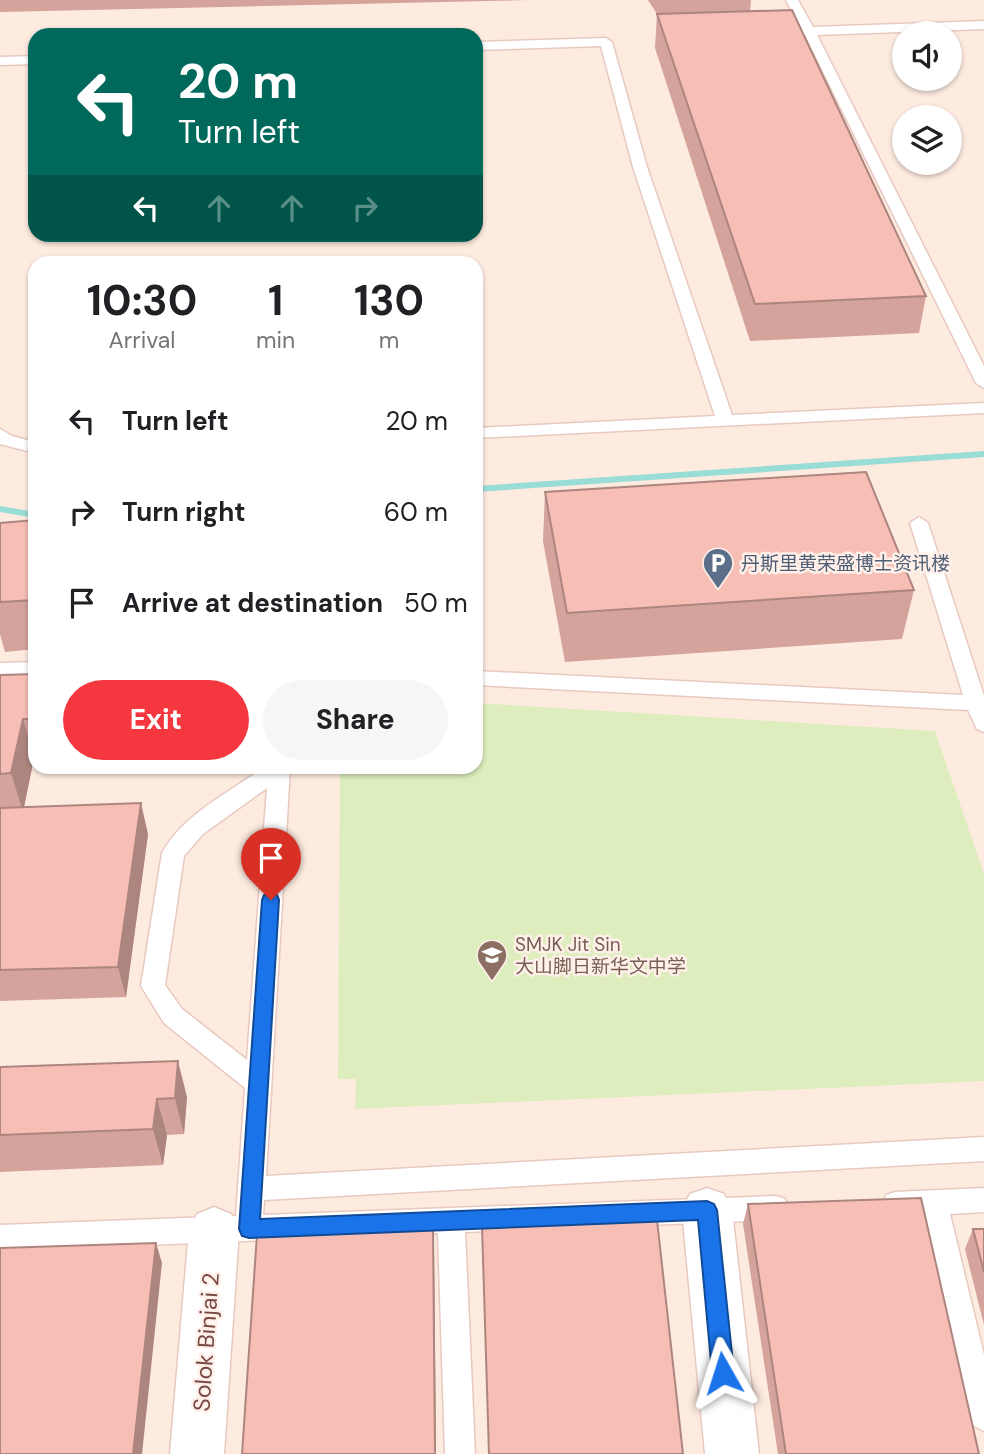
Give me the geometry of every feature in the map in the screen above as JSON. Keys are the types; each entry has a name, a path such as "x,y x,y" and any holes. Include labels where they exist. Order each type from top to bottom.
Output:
{"street":[{"path":"707,1210 732,1454"},
{"name":"Solok Binjai 2","path":"197,1454 232,1229"}],"lane":[{"path":"792,0 810,31 984,383"},
{"path":"783,32 984,25"},
{"path":"483,46 606,42 640,167 726,422"},
{"path":"0,61 28,60"},
{"path":"483,433 984,408"},
{"path":"0,434 6,440 28,446"},
{"path":"919,523 980,703 984,723"},
{"path":"0,670 28,669"},
{"path":"483,678 980,703"},
{"path":"259,1084 173,1016 153,986 173,853 195,828 269,774"},
{"path":"232,1229 252,1189 279,774"},
{"path":"252,1189 984,1149"},
{"path":"867,1205 984,1200"},
{"path":"934,1202 984,1416"},
{"path":"0,1238 801,1207"},
{"path":"451,1220 460,1454"}],"green space":[{"path":"483,703 935,731 984,874 984,1081 355,1109 356,1079 338,1079 340,774 483,774"}],"building":[{"path":"792,10 926,296 755,304 657,14"},
{"path":"866,472 914,590 567,613 545,492"},
{"path":"28,521 28,600 0,602 0,523"},
{"path":"28,674 28,719 23,719 11,773 0,774 0,675"},
{"path":"141,803 118,967 0,970 0,808"},
{"path":"178,1061 175,1098 157,1099 153,1129 0,1135 0,1067"},
{"path":"921,1198 979,1454 786,1454 748,1204"},
{"path":"657,1220 683,1454 489,1454 482,1226"},
{"path":"433,1227 435,1454 242,1454 257,1234"},
{"path":"973,1229 984,1229 984,1272"},
{"path":"156,1243 133,1454 0,1454 0,1248"}],"waterway":[{"path":"483,489 984,454"},
{"path":"0,509 28,514"}],"place":[{"name":"丹斯里黄荣盛博士资讯楼","path":"718,590"},
{"name":"SMJK Jit Sin 大山脚日新华文中学","path":"492,982"}],"route":[{"path":"271,900 249,1229 707,1210 723,1373"}]}
